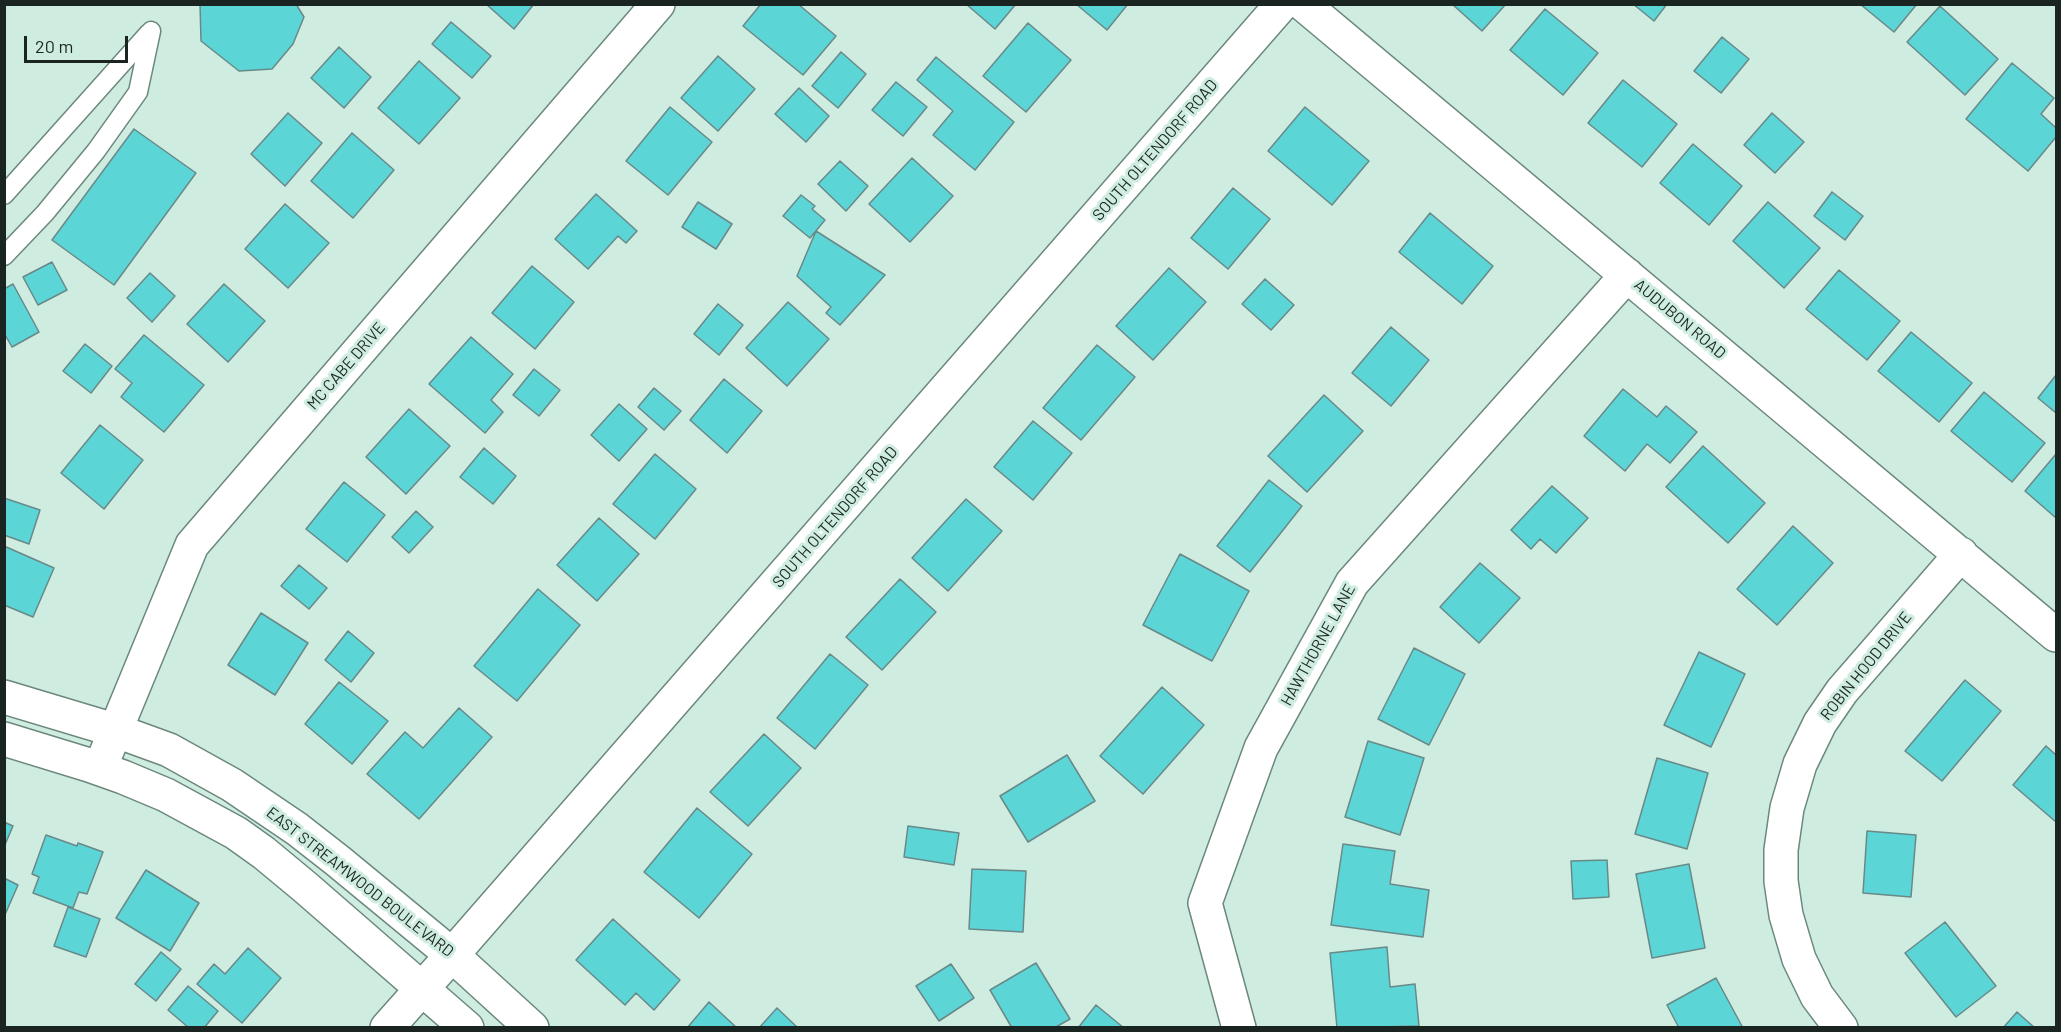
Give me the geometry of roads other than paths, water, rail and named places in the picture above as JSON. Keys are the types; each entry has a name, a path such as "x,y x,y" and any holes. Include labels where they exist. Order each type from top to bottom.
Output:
{"street":[{"name":"MC CABE DRIVE","path":"100,768 192,545 658,4"},
{"name":"SOUTH OLTENDORF ROAD","path":"387,1028 1282,4"},
{"name":"AUDUBON ROAD","path":"1303,4 2056,635"},
{"name":"HAWTHORNE LANE","path":"1239,1028 1205,903 1261,748 1352,583 1627,275"},
{"name":"ROBIN HOOD DRIVE","path":"1840,1028 1817,996 1799,960 1786,915 1781,881 1781,860 1787,808 1800,764 1820,723 1842,691 1960,554"},
{"name":"EAST STREAMWOOD BOULEVARD","path":"4,697 114,730 169,750 232,785 266,807 338,861 452,955 532,1028"},
{"path":"4,739 100,768 166,795 236,833 278,864 467,1028"}],"lane":[{"path":"4,195 151,31 138,92 45,213 4,256"}]}
